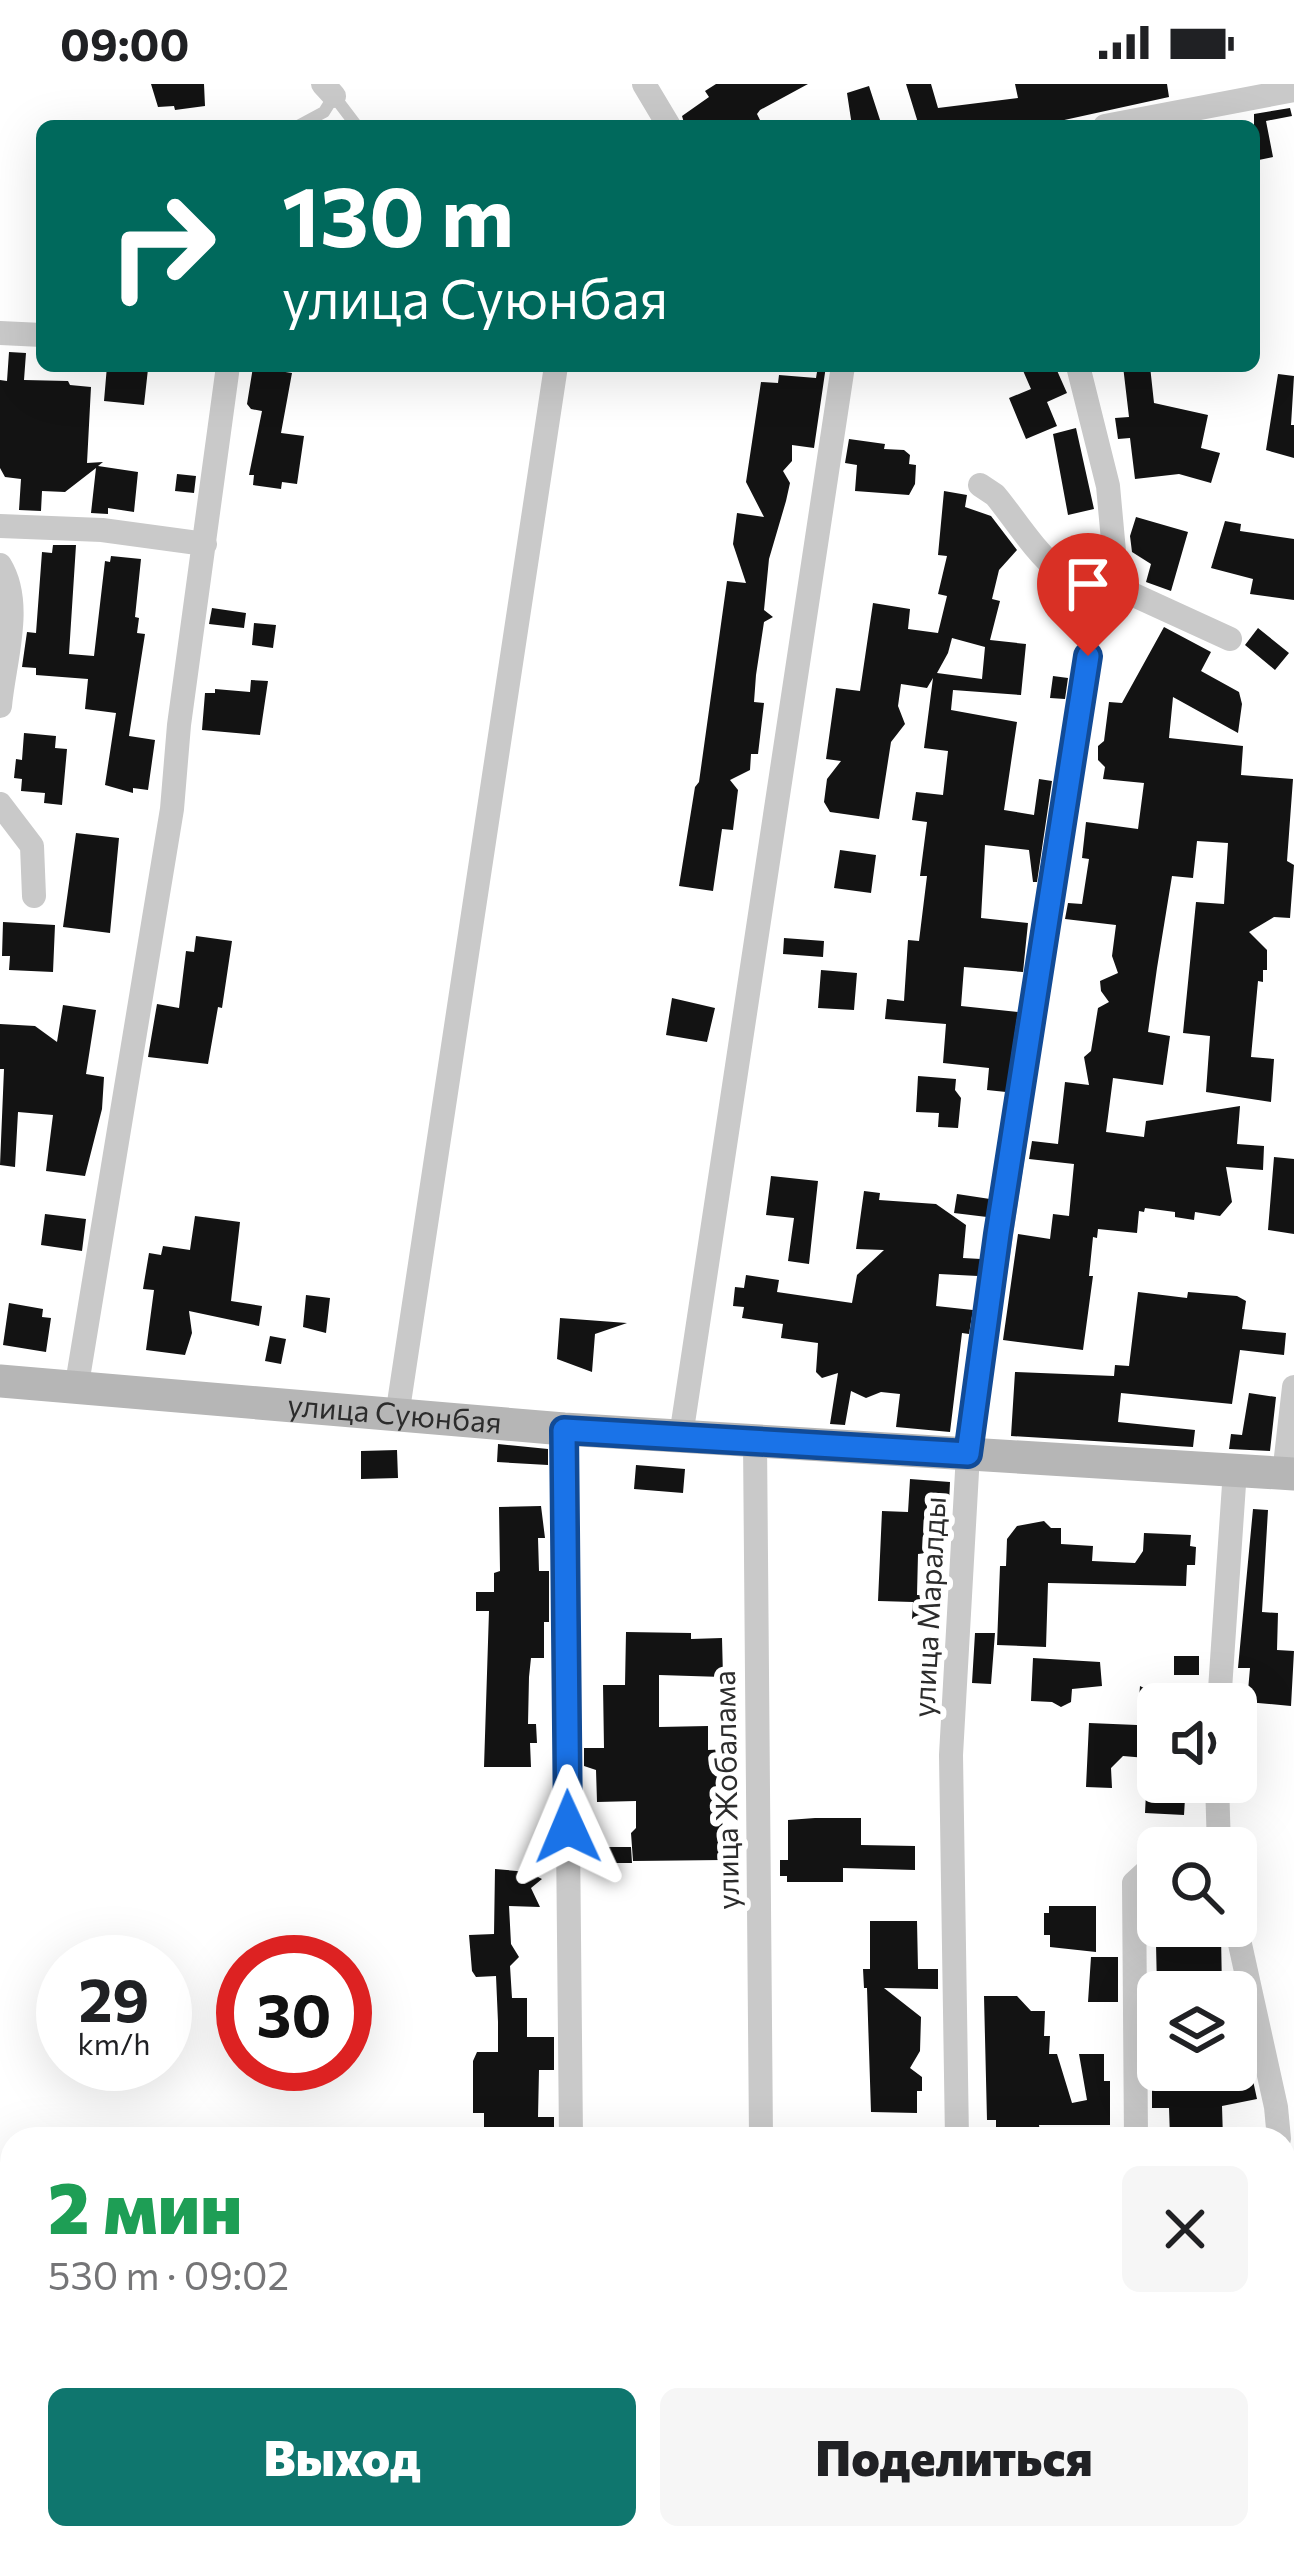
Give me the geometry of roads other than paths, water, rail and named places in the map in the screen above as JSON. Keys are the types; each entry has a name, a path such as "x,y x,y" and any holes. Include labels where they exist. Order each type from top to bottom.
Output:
{"street":[{"path":"644,84 665,120"},
{"path":"1136,120 1294,90"},
{"path":"0,333 36,334"},
{"path":"76,1390 172,809 227,372"},
{"path":"397,1416 555,372"},
{"path":"681,1436 842,372"},
{"path":"1080,372 1108,486 1117,584 1230,639"},
{"path":"980,485 995,495 1069,579 1105,589 1117,584"},
{"path":"0,526 102,530 205,544"},
{"path":"0,565 11,583 11,608 0,706"},
{"name":"улица Маралды","path":"957,2127 951,1755 968,1454 1088,656"},
{"path":"0,804 32,846 34,896"},
{"name":"улица Суюнбая","path":"0,1381 564,1430 1289,1474"},
{"path":"1289,1474 1294,1387"},
{"path":"564,1430 571,2127"},
{"name":"улица Жобалама","path":"755,1441 760,2127"},
{"path":"1220,1683 1235,1471"},
{"path":"1136,2127 1137,1880"},
{"path":"1241,1947 1278,2127"}],"lane":[{"path":"328,90 353,120"},
{"path":"309,120 324,112 328,90"}]}
